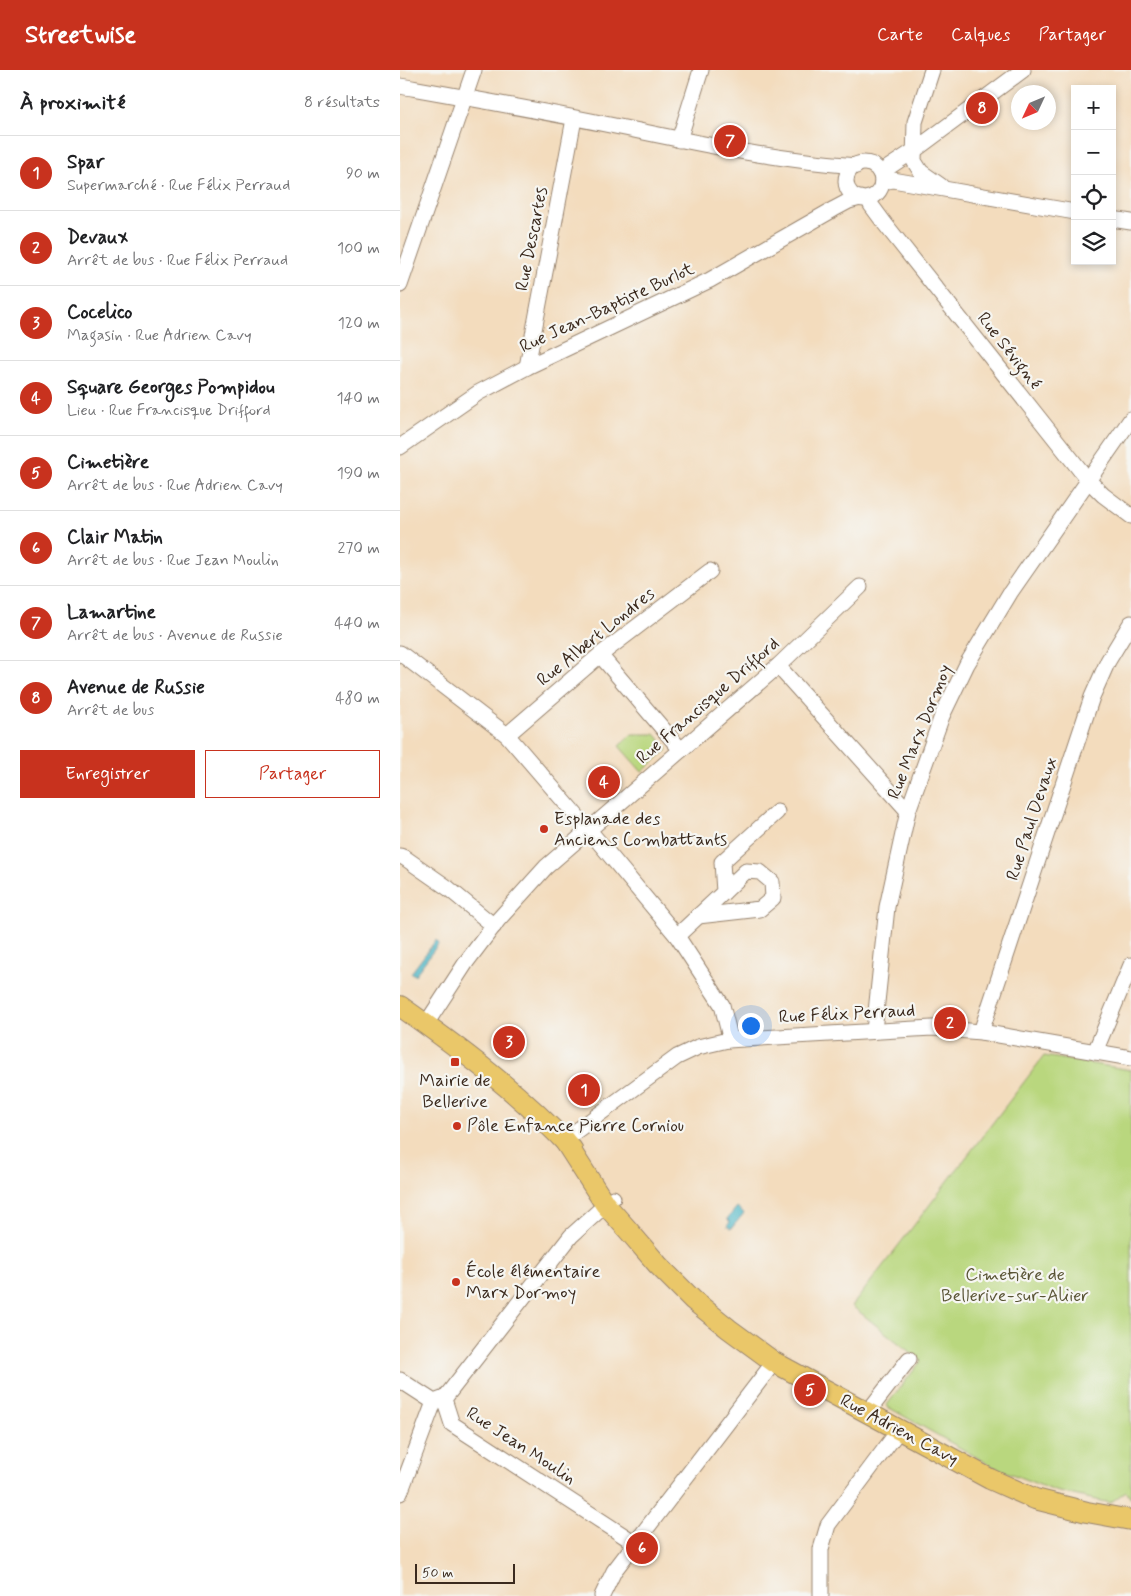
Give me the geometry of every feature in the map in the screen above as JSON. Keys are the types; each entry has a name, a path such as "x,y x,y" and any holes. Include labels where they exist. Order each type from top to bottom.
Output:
{"main road":[{"name":"Rue Adrien Cavy","path":"400,1006 513,1092 564,1140 600,1179 609,1201 628,1230 658,1265 693,1300 774,1362 990,1479 1035,1499 1087,1512 1131,1520"}],"street":[{"path":"400,285 474,70"},
{"path":"679,140 701,70"},
{"path":"932,70 915,122 916,150 914,161 921,172 945,189"},
{"path":"810,163 842,176 852,194 864,198 880,190 881,177 1023,70"},
{"path":"400,86 574,118 679,140 810,163 856,166 869,164 881,177 1071,211"},
{"name":"Rue Descartes","path":"527,367 574,118"},
{"path":"834,209 847,183 849,172 856,166"},
{"name":"Rue Jean-Baptiste Burlot","path":"400,448 478,394 527,367 710,280 849,201 864,198"},
{"name":"Rue Sévigné","path":"864,198 1088,480 1103,495 1131,516"},
{"path":"1116,220 1131,222"},
{"name":"Rue Marx Dormoy","path":"874,1031 887,907 908,811 942,716 967,664 1010,593 1131,419"},
{"name":"Rue Albert Londres","path":"507,735 600,655 710,571"},
{"name":"Rue Francisque Drifford","path":"426,1024 467,961 494,926 546,867 778,666 860,587"},
{"name":"Rue Paul Devaux","path":"982,1032 1092,697 1108,661 1131,623"},
{"path":"400,653 507,735 588,829 677,936 722,1004 729,1033 728,1040"},
{"path":"600,655 680,750"},
{"path":"778,666 908,811"},
{"path":"724,892 722,862 777,812"},
{"path":"400,856 448,888 494,926"},
{"path":"677,936 698,916 724,892 746,871 760,872 772,882 772,898 760,909 698,916"},
{"path":"1095,1052 1131,965"},
{"name":"Rue Félix Perraud","path":"564,1140 677,1056 698,1047 728,1040 932,1028 982,1032 1131,1058"},
{"path":"400,1493 439,1400 571,1236 609,1201"},
{"path":"867,1413 909,1359"},
{"path":"602,1596 614,1571 774,1362"},
{"path":"400,1380 439,1400"},
{"name":"Rue Jean Moulin","path":"439,1400 452,1424 635,1543"},
{"path":"821,1596 821,1549 828,1525 899,1430"}],"green space":[{"path":"632,734 655,734 668,749 642,772 619,746"},
{"name":"Cimetière de Bellerive-sur-Aliier","path":"1044,1056 1131,1070 1131,1498 1126,1491 1110,1503 1055,1491 994,1467 886,1406 921,1361 852,1306"}],"water":[{"path":"436,940 439,943 415,975 411,973"},
{"path":"737,1207 744,1213 731,1229 727,1226 730,1222 727,1219"}],"place":[{"name":"Avenue de Russie","path":"982,108"},
{"name":"Lamartine","path":"730,141"},
{"name":"Square Georges Pompidou","path":"604,782"},
{"name":"Esplanade des Anciens Combattants","path":"544,829"},
{"name":"Devaux","path":"950,1023"},
{"name":"Cocelico","path":"509,1042"},
{"name":"Mairie de Bellerive","path":"455,1062"},
{"name":"Spar","path":"584,1090"},
{"name":"Pôle Enfance Pierre Corniou","path":"457,1126"},
{"name":"École élémentaire Marx Dormoy","path":"456,1282"},
{"name":"Cimetière","path":"810,1390"},
{"name":"Clair Matin","path":"642,1548"}]}
